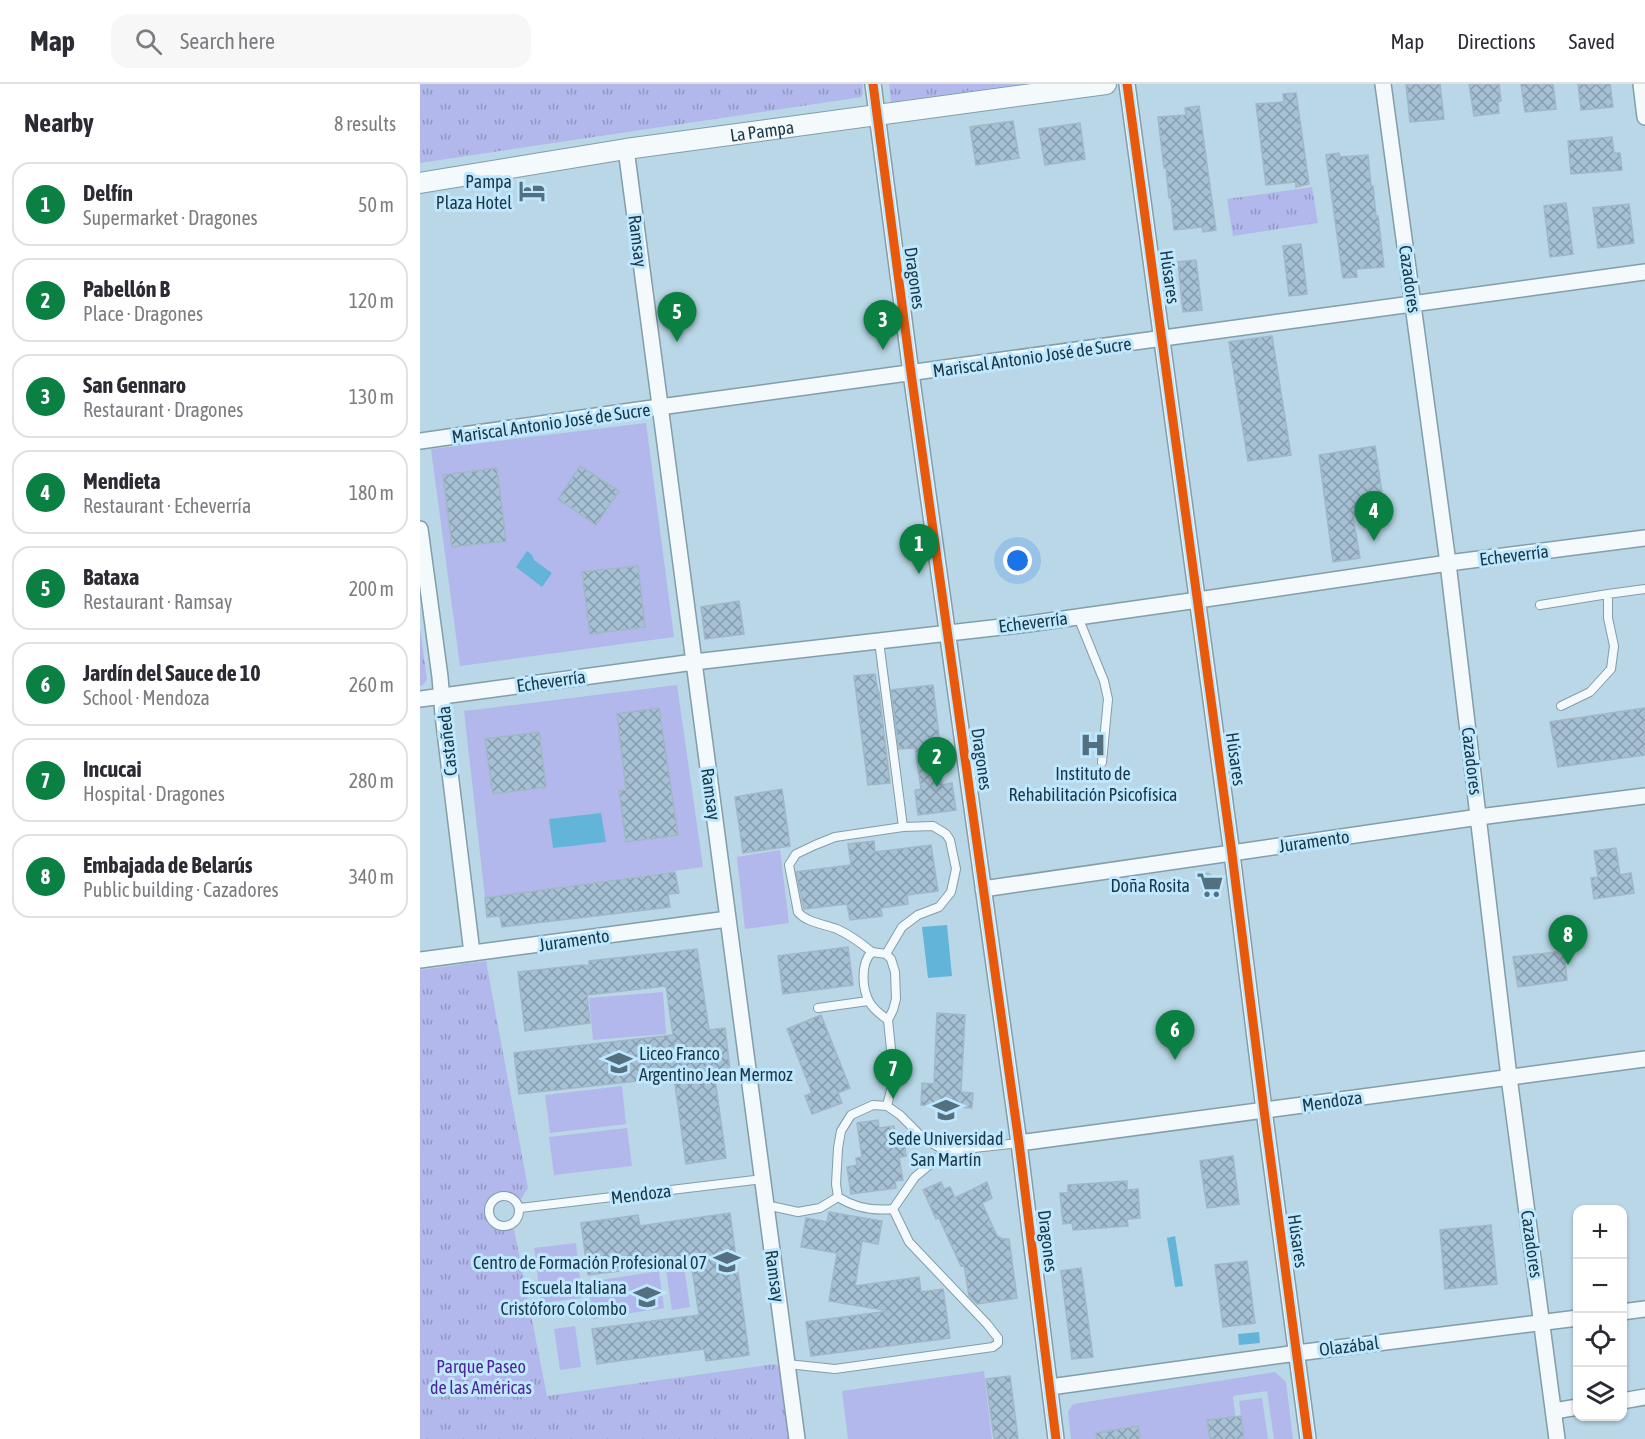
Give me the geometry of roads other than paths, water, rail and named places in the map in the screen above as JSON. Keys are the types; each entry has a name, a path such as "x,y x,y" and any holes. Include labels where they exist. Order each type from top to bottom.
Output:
{"street":[{"name":"Dragones","path":"873,84 911,373 1019,1143 1056,1439"},
{"name":"La Pampa","path":"420,183 626,149 1106,84"},
{"name":"Húsares","path":"1127,84 1232,854 1308,1439"},
{"name":"Cazadores","path":"1383,84 1448,563 1509,1077 1557,1439"},
{"path":"1641,84 1645,117"},
{"name":"Ramsay","path":"626,149 797,1439"},
{"name":"Mariscal Antonio José de Sucre","path":"420,441 1645,272"},
{"name":"Castañeda","path":"420,529 472,953"},
{"name":"Echeverría","path":"420,699 694,662 1078,617 1448,563 1645,538"},
{"name":"Juramento","path":"983,889 1479,817 1645,796"},
{"name":"Juramento","path":"420,960 728,919"},
{"name":"Mendoza","path":"1019,1143 1645,1059"},
{"path":"1627,1311 1645,1309"},
{"name":"Olazábal","path":"1050,1387 1573,1319"},
{"path":"1627,1400 1645,1398"},
{"path":"1554,1411 1573,1408"}],"lane":[{"path":"1540,605 1645,589"},
{"path":"1561,706 1590,692 1611,669 1614,646 1608,618 1608,594"},
{"path":"1078,617 1104,681 1108,699 1102,762"},
{"path":"879,640 903,827"},
{"path":"886,954 902,927 918,915 939,907 951,892 956,869 950,840 946,834 933,826 903,827 835,837 796,854 789,865 798,912 803,918 837,929 856,939 872,952 886,954 891,959 895,972 896,999 888,1020 894,1078 887,1106"},
{"path":"872,952 866,958 863,968 868,1001 888,1020"},
{"path":"818,1008 868,1001"},
{"path":"893,1209 879,1210 861,1207 849,1204 838,1197 836,1184 838,1148 841,1131 851,1115 873,1105 887,1106 900,1115 924,1139 946,1151"},
{"path":"893,1209 915,1177 946,1151 1019,1143"},
{"name":"Mendoza","path":"520,1208 763,1179"},
{"name":"Mendoza","path":"499,1196 515,1199 520,1208 517,1220 508,1226 502,1226 490,1218 491,1203 499,1196"},
{"path":"766,1205 798,1212 820,1208 838,1197"},
{"path":"787,1364 835,1369 993,1347 998,1343 998,1338 987,1324 909,1242 893,1209"}],"place":[{"name":"Pampa Plaza Hotel","path":"532,191"},
{"name":"Bataxa","path":"677,342"},
{"name":"San Gennaro","path":"883,350"},
{"name":"Mendieta","path":"1374,541"},
{"name":"Delfín","path":"919,574"},
{"name":"Instituto de Rehabilitación Psicofísica","path":"1093,745"},
{"name":"Pabellón B","path":"937,787"},
{"name":"Doña Rosita","path":"1210,885"},
{"name":"Embajada de Belarús","path":"1568,965"},
{"name":"Jardín del Sauce de 10","path":"1175,1060"},
{"name":"Liceo Franco Argentino Jean Mermoz","path":"619,1063"},
{"name":"Incucai","path":"893,1099"},
{"name":"Sede Universidad San Martín","path":"946,1110"},
{"name":"Centro de Formación Profesional 07","path":"727,1262"},
{"name":"Escuela Italiana Cristóforo Colombo","path":"647,1297"}],"park label":[{"name":"Parque Paseo de las Américas","path":"481,1376"}]}
